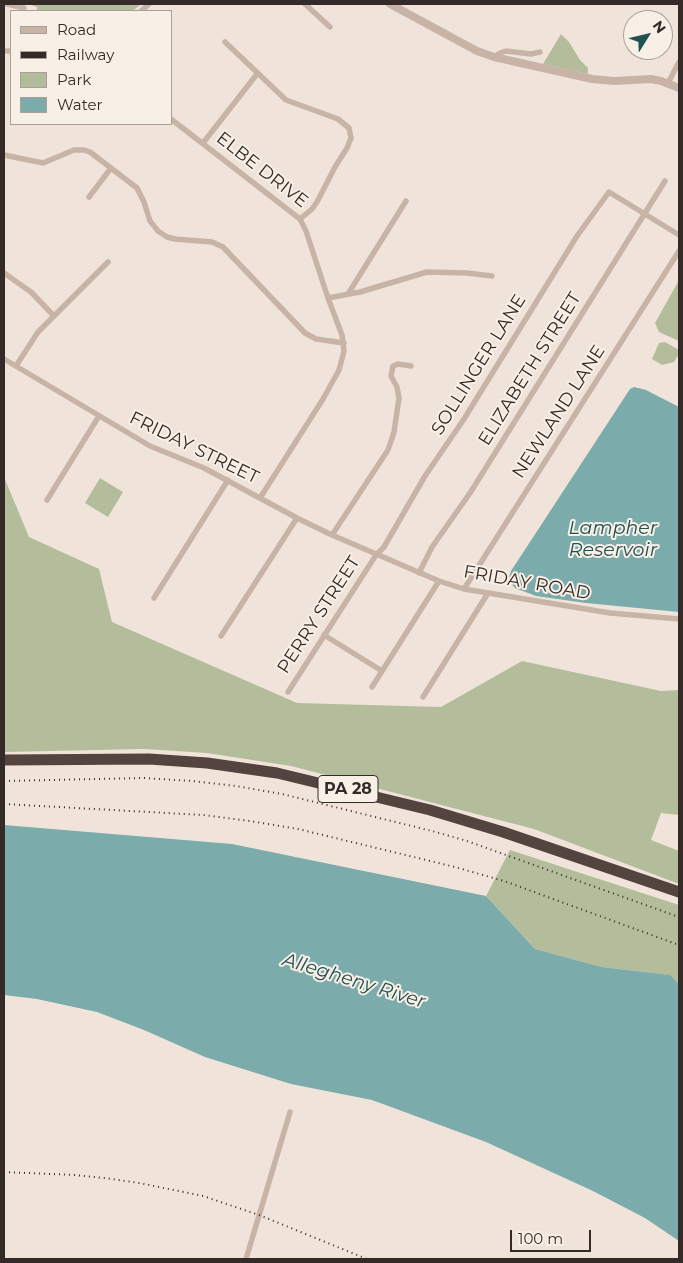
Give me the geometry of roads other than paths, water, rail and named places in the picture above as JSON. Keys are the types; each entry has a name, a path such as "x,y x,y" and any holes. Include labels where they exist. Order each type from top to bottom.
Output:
{"highway":[{"name":"PA 28","path":"4,760 149,759 207,763 277,773 430,810 503,832 679,892"},
{"name":"PA 28","path":"4,768 165,766 226,772 260,778 350,798 469,829 679,899"}],"street":[{"path":"7,4 24,8"},
{"path":"305,4 330,27"},
{"path":"390,4 470,48 494,57 592,79 614,81 651,80 668,83 679,88"},
{"path":"225,42 286,100 338,119 345,123 350,133 351,138 347,148 335,166 317,202 312,209 300,218"},
{"path":"494,57 506,51 531,54 540,52"},
{"path":"668,83 679,62"},
{"path":"203,143 257,74"},
{"name":"ELBE DRIVE","path":"172,120 300,218 344,344"},
{"path":"4,155 43,163 51,161 69,151 84,150 90,152 137,188 152,225 158,232 175,239 212,242 223,247 305,333 316,339 344,344 343,358 323,399 260,498"},
{"path":"89,197 111,168"},
{"name":"ELIZABETH STREET","path":"419,573 432,547 475,484 665,181"},
{"name":"SOLLINGER LANE","path":"376,555 384,547 425,476 464,419 577,236 609,192 646,214"},
{"path":"348,294 406,201"},
{"path":"646,214 679,235"},
{"name":"NEWLAND LANE","path":"464,589 679,251"},
{"path":"16,366 36,336 108,262"},
{"path":"328,298 427,272 492,276"},
{"path":"4,273 31,292 54,316"},
{"name":"FRIDAY STREET","path":"4,359 150,446 189,461 297,518 376,555"},
{"path":"332,535 388,450 394,432 399,398 397,387 391,376 393,366 398,364 411,366"},
{"path":"47,500 99,416"},
{"path":"154,598 228,480"},
{"path":"221,636 297,518"},
{"name":"FRIDAY ROAD","path":"376,555 439,581 464,589 610,613 679,618"},
{"name":"PERRY STREET","path":"288,692 376,555"},
{"path":"372,687 439,581"},
{"path":"423,697 488,593"},
{"path":"324,635 382,671"},
{"path":"246,1259 290,1112"}],"water":[{"name":"Lampher Reservoir","path":"634,387 646,390 679,407 679,612 536,596 515,588 510,582 511,571 630,389"},
{"name":"Allegheny River","path":"4,825 232,844 486,896 535,949 602,967 670,975 679,984 679,1241 645,1218 593,1191 486,1142 372,1100 291,1084 205,1057 97,1012 37,999 4,995"}],"railway":[{"path":"4,781 143,778 236,786 282,794 467,841 679,917"},
{"path":"4,804 203,815 298,829 455,867 504,881 679,945"},
{"path":"4,1172 105,1178 203,1196 259,1215 367,1259"}]}
